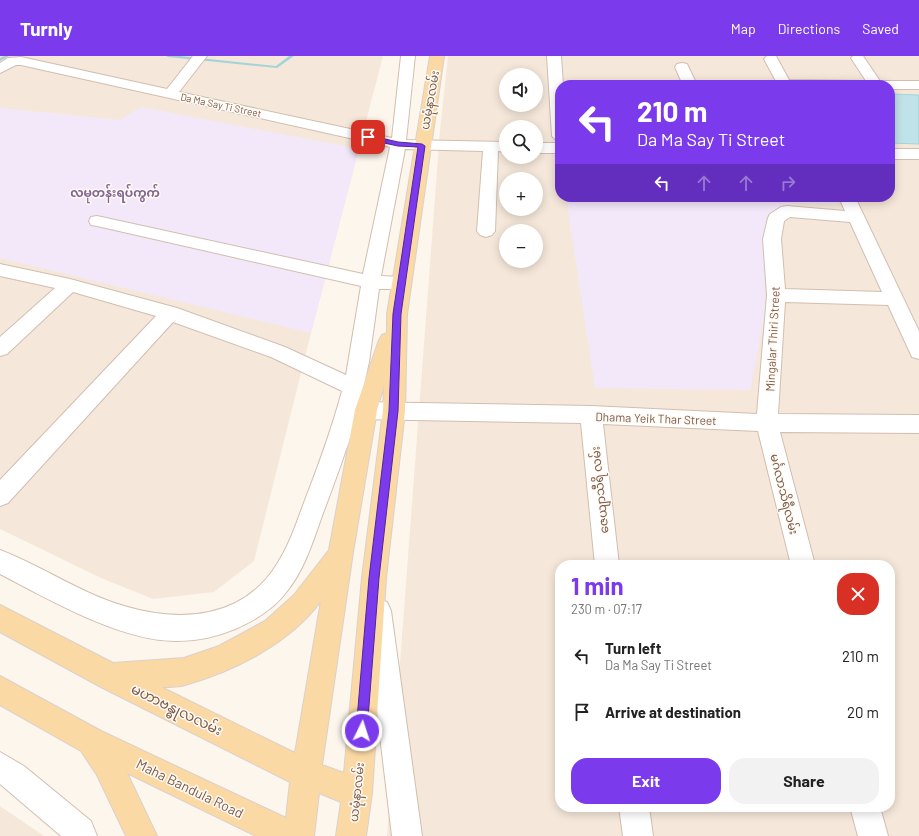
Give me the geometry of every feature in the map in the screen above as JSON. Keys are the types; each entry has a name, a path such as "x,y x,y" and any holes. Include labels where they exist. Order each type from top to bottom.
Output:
{"main road":[{"name":"ယမုံနာလမ်း","path":"351,836 357,793 374,578 394,411 397,314 437,56"},
{"path":"299,836 306,774 341,552 356,410 397,314"},
{"path":"111,677 184,672 225,657 247,646 274,630 303,604 341,552"},
{"name":"မဟာဗန္ဓုလလမ်း","path":"0,618 111,677 306,774 357,793"},
{"name":"Maha Bandula Road","path":"0,690 92,741 289,836"},
{"name":"Maha Bandula Road","path":"92,741 107,765 142,836"}],"street":[{"path":"0,561 62,593 140,624 181,628 194,628 224,621 264,597 281,581 304,533 341,434 356,410 353,387 371,282 398,144 408,56"},
{"path":"554,56 556,80"},
{"path":"858,58 873,80"},
{"path":"771,59 782,80"},
{"path":"170,94 197,60"},
{"name":"Da Ma Say Ti Street","path":"0,69 12,61 21,61 398,144 422,146 498,147"},
{"path":"682,67 688,80"},
{"path":"895,85 919,85"},
{"path":"486,232 498,147"},
{"path":"543,148 555,148"},
{"path":"895,154 919,154"},
{"path":"849,202 919,352"},
{"name":"Mingalar Thiri Street","path":"766,422 776,295 772,239 776,218 787,211 856,217"},
{"path":"97,221 371,282 402,283"},
{"path":"0,270 70,285 170,313 278,352 353,387"},
{"path":"0,349 70,285"},
{"path":"776,295 894,299"},
{"path":"0,496 170,313"},
{"name":"Dhama Yeik Thar Street","path":"356,410 591,415 766,422 919,424"},
{"name":"ဇေယျာသီရိ လမ်း","path":"591,415 607,560"},
{"name":"မင်္ဂလာသိရီလမ်း","path":"766,422 802,560"},
{"path":"374,578 407,836"},
{"path":"0,767 20,781 80,832 82,836"},
{"path":"635,812 638,836"},
{"path":"867,812 873,836"}],"shaded area":[{"path":"0,56 383,56 311,333 254,561 214,592 153,599 101,578 0,529"},
{"path":"448,56 919,56 919,836 387,836 440,131"},
{"path":"141,107 359,149 311,333 0,258 0,108 120,120"},
{"path":"567,202 836,202 838,205 809,203 783,206 767,214 764,239 765,312 750,390 595,388"},
{"path":"0,806 44,836 0,836"}],"water":[{"path":"895,94 919,95 919,144 895,143"}],"waterway":[{"path":"0,60 7,56"},
{"path":"168,56 277,67 292,56"}],"district":[{"name":"လမုတန်းရပ်ကွက်","path":"115,192"}],"route":[{"path":"362,731 374,578 394,411 397,314 422,146 398,144 368,137"}]}
